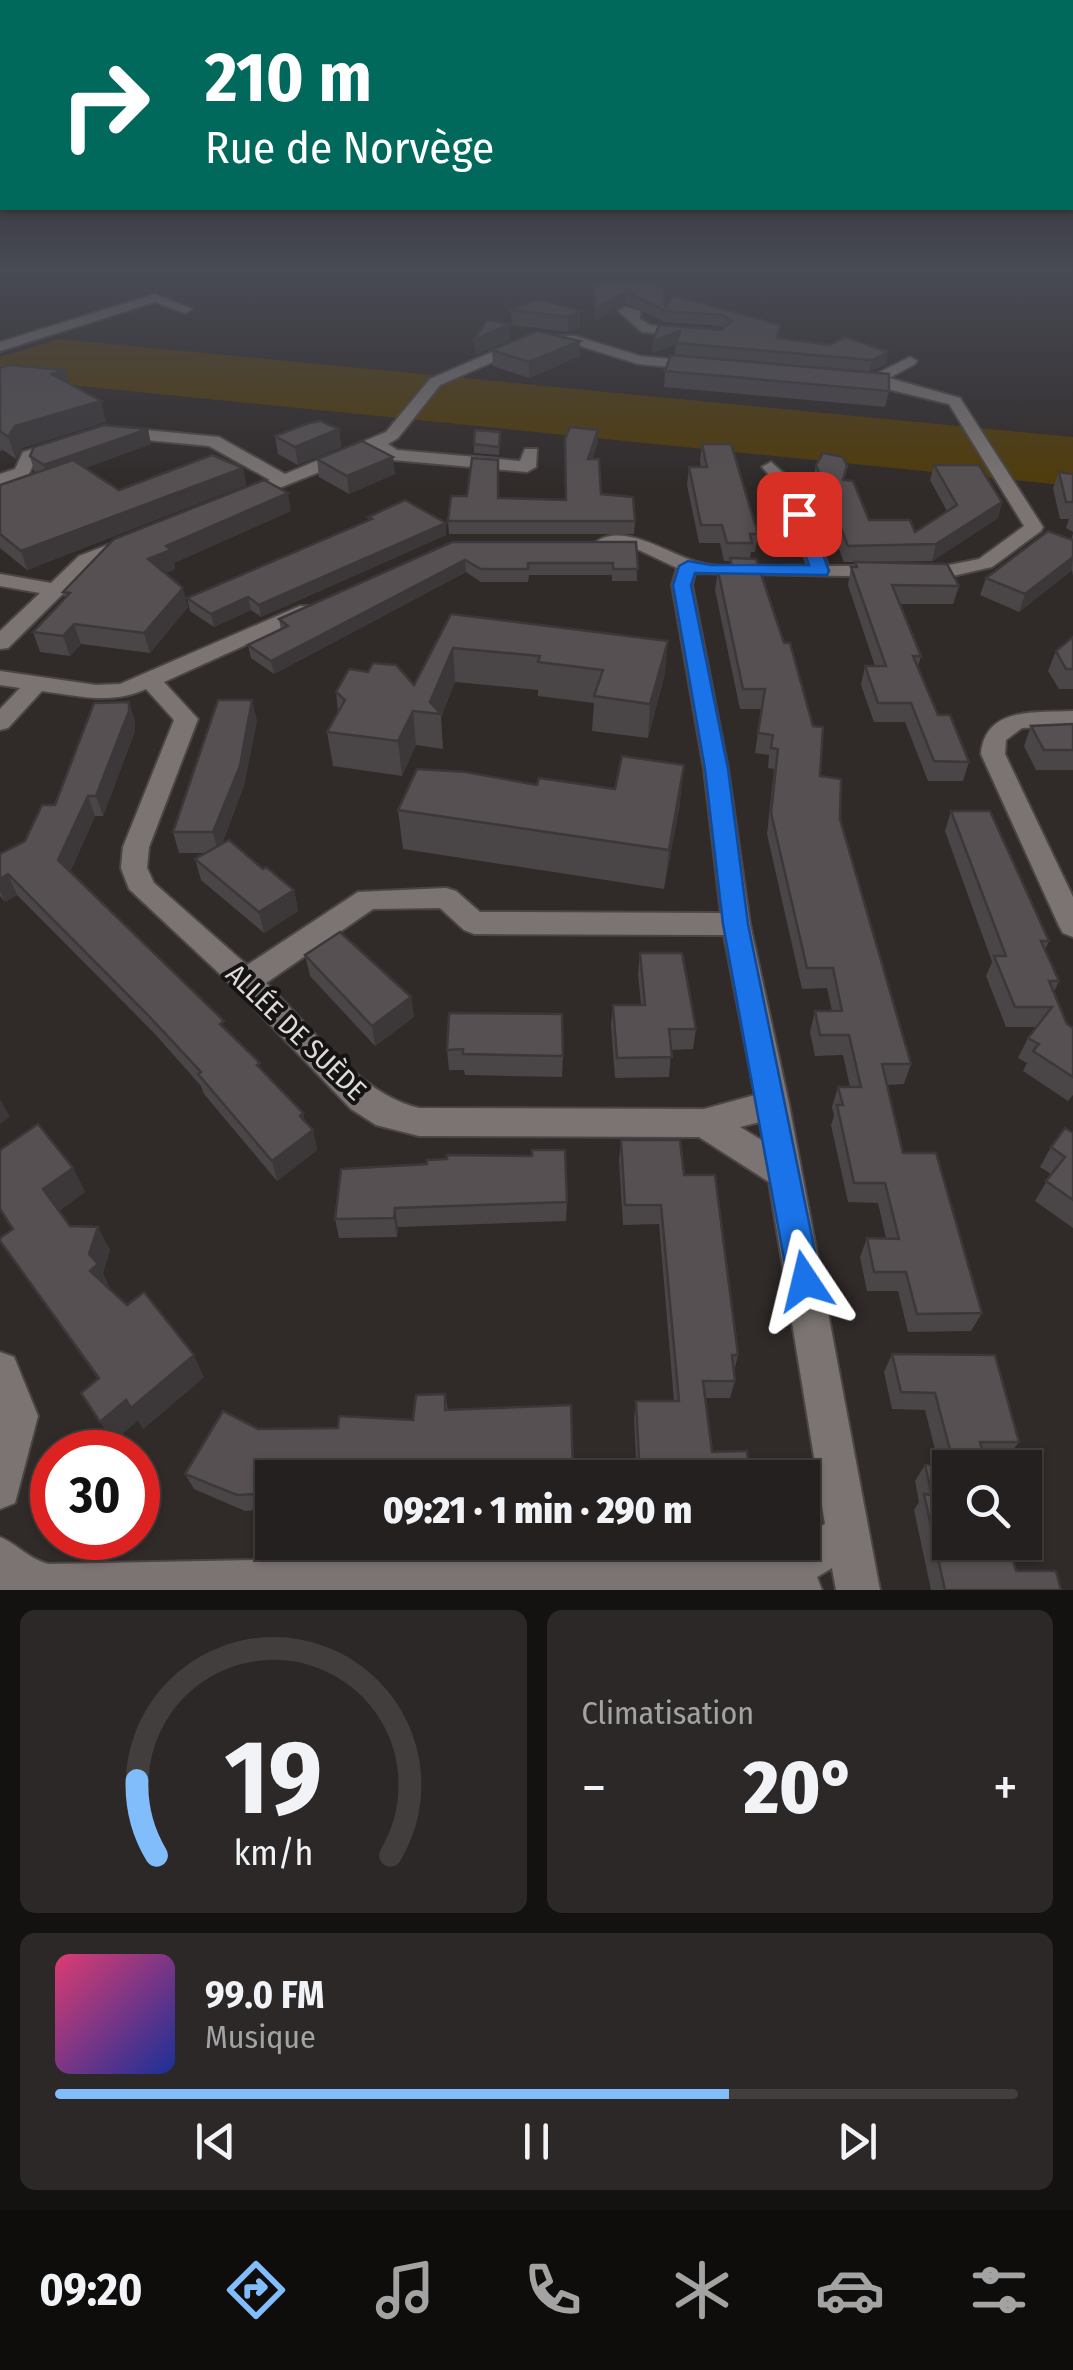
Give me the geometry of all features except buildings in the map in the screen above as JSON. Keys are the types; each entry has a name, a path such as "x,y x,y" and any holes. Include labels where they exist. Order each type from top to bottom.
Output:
{"street":[{"path":"230,502 376,444 392,435 435,382 526,343"},
{"path":"586,343 638,360 717,368"},
{"path":"605,349 617,343"},
{"path":"873,382 910,360"},
{"path":"834,378 873,382 955,401 1034,527 1060,537"},
{"path":"0,480 22,472 29,456 106,430 214,441 284,481"},
{"path":"376,444 393,455 527,467 531,452"},
{"path":"772,467 789,486 820,571"},
{"path":"584,544 642,544 688,566 711,571 944,572 985,563 1034,527"},
{"path":"0,643 86,560 140,538"},
{"path":"688,566 682,585 716,769 736,924 773,1104 858,1590"},
{"path":"0,580 52,589"},
{"path":"0,678 96,692 124,691 152,682 326,600"},
{"name":"ALLÉE DE SUÈDE","path":"152,682 186,720 136,847 134,868 144,890 246,980 362,1099 388,1115 420,1122 704,1122 773,1104"},
{"path":"0,723 37,683"},
{"path":"1073,718 1012,721 997,730 992,740 993,754 1073,926"},
{"path":"246,980 368,899 446,898 474,923 736,924"},
{"path":"704,1122 785,1173"},
{"path":"0,1371 18,1416 0,1488"},
{"path":"0,1560 17,1578 48,1586 791,1581 850,1534"}],"shaded area":[{"path":"45,343 102,343 1073,437 1073,486 0,378 0,357"}],"route":[{"path":"799,514 820,571 711,571 688,566 682,585 716,769 736,924 805,1281"}]}
